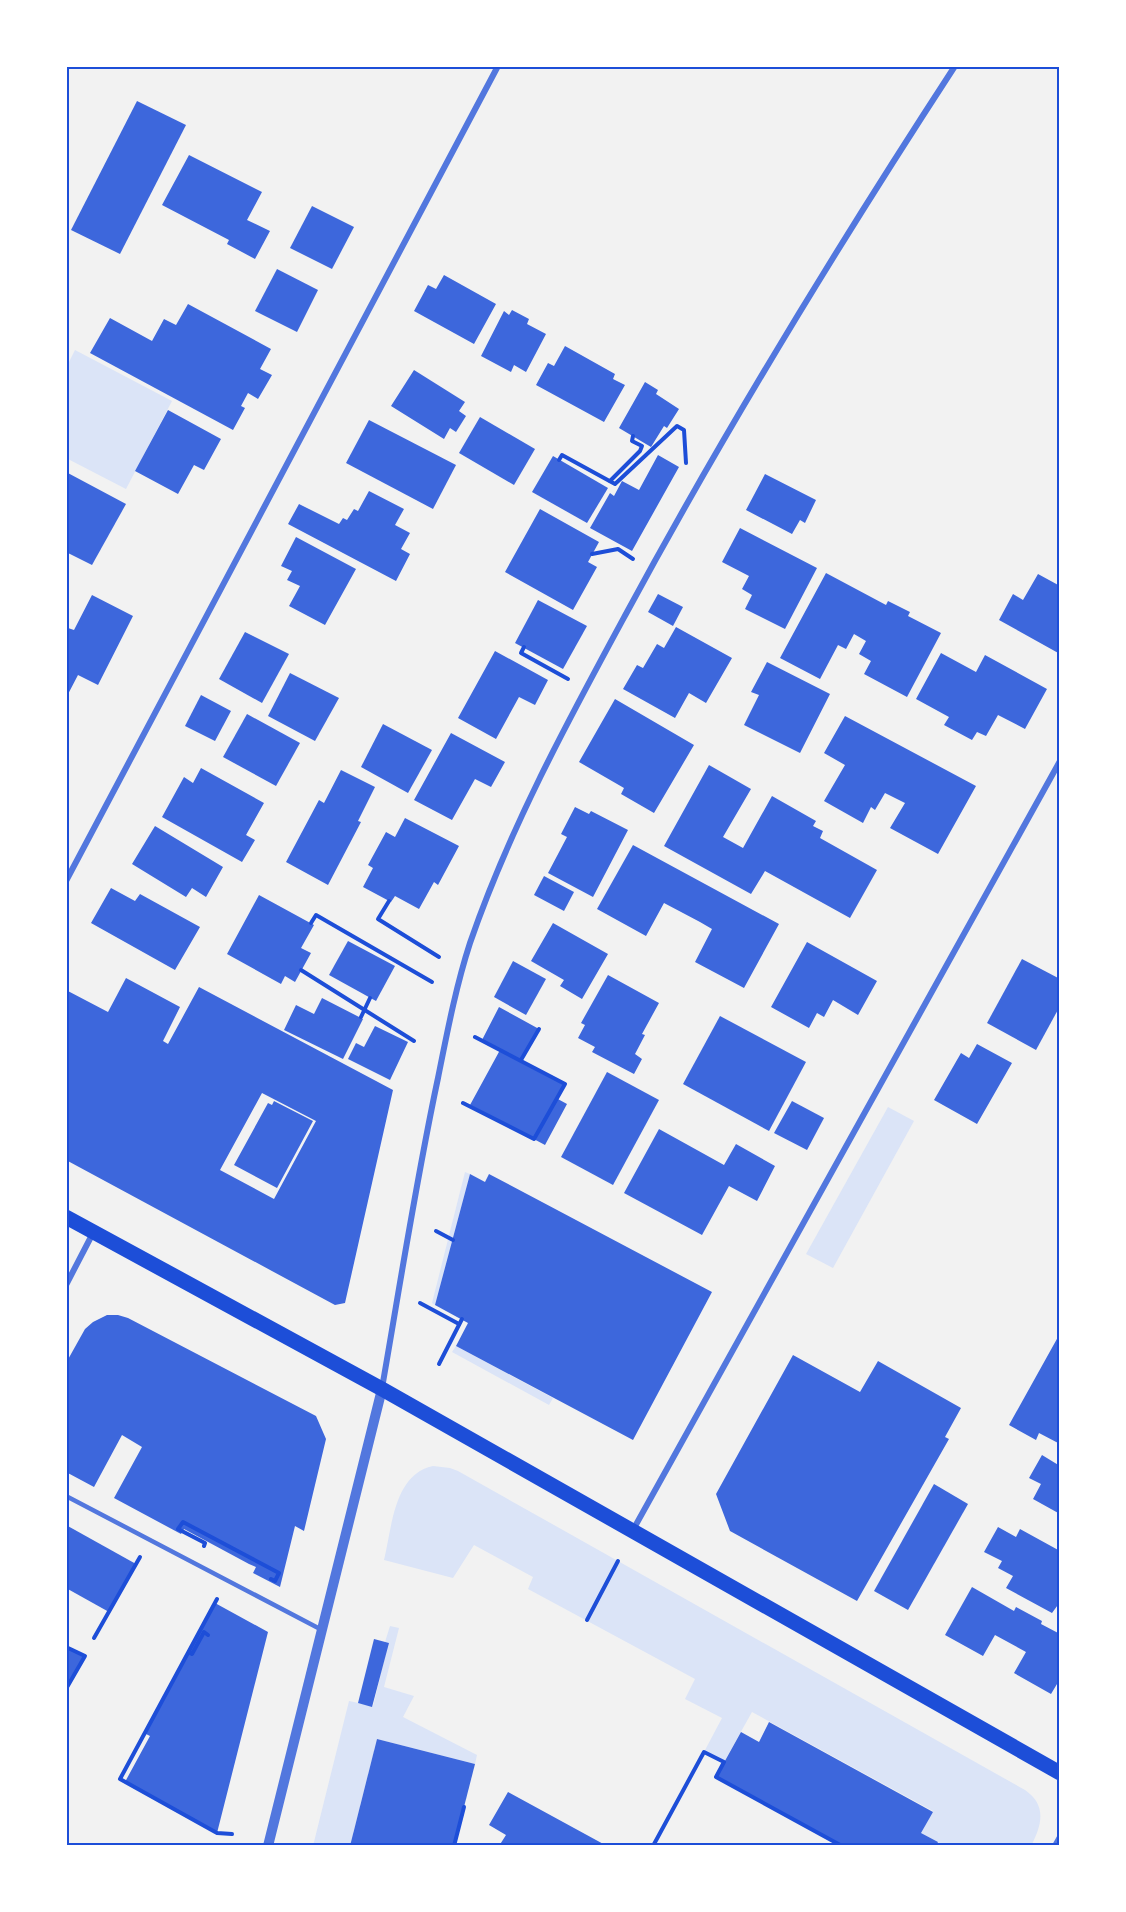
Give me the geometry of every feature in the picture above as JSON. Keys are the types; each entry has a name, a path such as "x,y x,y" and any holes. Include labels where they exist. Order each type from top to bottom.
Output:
{"main road":[{"path":"66,1217 382,1389 1060,1773"}],"street":[{"path":"66,881 498,66"},
{"path":"268,1846 382,1389 424,1145 451,1017 470,945 497,871 589,682 698,482 839,248 955,66"},
{"path":"633,1530 1060,761"},
{"path":"66,1285 93,1232"},
{"path":"1055,1846 1060,1837"}],"lane":[{"path":"66,1496 322,1630"}],"path":[{"path":"559,460 562,454 615,484 677,426 684,430 686,464"},
{"path":"610,481 640,451 642,446 632,441 633,436"},
{"path":"592,554 618,549 634,559"},
{"path":"524,647 521,653 568,679"},
{"path":"389,901 378,920 439,957"},
{"path":"311,923 316,915 432,982"},
{"path":"301,970 414,1041"},
{"path":"361,1017 370,998"},
{"path":"522,1060 539,1029"},
{"path":"463,1102 534,1139 564,1084 522,1060 475,1038"},
{"path":"436,1232 453,1240"},
{"path":"420,1303 460,1321 439,1364"},
{"path":"204,1546 205,1543 178,1529 183,1522 279,1573 275,1581"},
{"path":"94,1638 140,1557"},
{"path":"587,1620 618,1562"},
{"path":"217,1599 120,1779 217,1833 232,1834"},
{"path":"189,1652 192,1654 204,1632 208,1635"},
{"path":"66,1647 85,1656 66,1689"},
{"path":"653,1846 704,1752 724,1762 716,1777 842,1846"},
{"path":"454,1846 464,1807"}],"shaded area":[{"path":"75,350 172,401 126,489 66,458 66,368"},
{"path":"888,1107 914,1121 833,1268 806,1254"},
{"path":"465,1172 470,1174 435,1305 432,1303"},
{"path":"456,1346 553,1398 549,1405 452,1352"},
{"path":"433,1466 458,1471 1025,1790 1037,1802 1040,1816 1038,1831 1031,1846 936,1846 938,1842 921,1833 933,1811 752,1712 724,1762 704,1752 722,1718 685,1699 695,1679 528,1589 533,1577 474,1545 453,1578 384,1560 393,1518 402,1491 410,1479 420,1471"},
{"path":"390,1626 399,1628 384,1687 414,1696 403,1717 477,1755 475,1764 377,1739 350,1846 313,1846 349,1701 373,1706 389,1643 385,1642"}],"building":[{"path":"137,101 186,125 120,254 71,230"},
{"path":"189,155 262,192 247,220 270,231 255,259 227,244 229,240 162,205"},
{"path":"312,206 354,227 332,269 290,248"},
{"path":"277,269 318,290 297,332 255,311"},
{"path":"444,275 496,304 474,344 414,311 428,285 436,289"},
{"path":"188,304 271,349 260,369 272,375 258,399 248,393 241,406 245,408 233,430 90,353 110,318 152,341 164,319 176,325"},
{"path":"512,310 529,319 527,324 546,334 526,372 514,365 511,372 481,356 504,311 509,315"},
{"path":"565,346 615,374 613,379 625,385 604,422 536,385 548,363 554,366"},
{"path":"414,370 465,402 459,411 466,416 456,432 450,428 444,439 391,406"},
{"path":"645,382 658,390 656,394 679,409 667,428 664,426 651,447 619,428"},
{"path":"168,410 221,439 204,470 194,465 178,494 135,471"},
{"path":"480,417 535,449 514,485 459,453"},
{"path":"369,420 456,465 433,509 346,463"},
{"path":"658,455 679,467 632,551 590,528 610,493 614,496 622,481 639,490"},
{"path":"553,456 608,488 587,523 532,492"},
{"path":"66,472 126,504 92,565 66,552"},
{"path":"765,474 816,500 805,523 800,520 792,534 746,510"},
{"path":"369,491 404,509 395,525 410,533 401,549 410,554 396,581 288,524 299,504 339,524 343,518 347,520 354,509 358,511"},
{"path":"540,509 599,542 588,562 597,567 573,610 505,572"},
{"path":"740,528 817,568 785,629 745,609 752,595 742,589 749,576 722,562"},
{"path":"296,537 356,569 325,625 289,606 300,586 287,580 292,571 281,566"},
{"path":"826,573 886,605 888,601 910,612 908,616 941,633 907,697 864,674 871,661 859,654 866,641 854,634 846,649 838,645 820,679 780,658"},
{"path":"1038,574 1060,586 1060,654 999,620 1013,594 1023,600"},
{"path":"658,594 683,607 673,626 648,612"},
{"path":"92,595 133,616 98,685 78,675 66,698 66,632 68,628 74,630"},
{"path":"538,600 587,626 563,669 515,643"},
{"path":"676,627 732,658 706,703 689,693 675,718 623,689 637,665 643,668 657,644 664,648"},
{"path":"245,632 289,654 262,703 219,679"},
{"path":"495,651 548,680 535,705 519,697 496,739 458,718"},
{"path":"941,653 976,672 985,655 1047,689 1025,729 998,715 986,736 977,732 972,740 944,725 949,717 916,699"},
{"path":"767,662 830,694 800,753 744,725 759,695 751,692"},
{"path":"290,673 339,698 315,741 268,716"},
{"path":"201,695 231,711 215,741 185,726"},
{"path":"615,699 694,745 654,813 621,794 624,788 579,762"},
{"path":"247,714 300,743 276,786 223,757"},
{"path":"845,716 976,786 938,854 890,828 905,803 885,793 875,810 871,807 863,823 824,801 845,765 824,753"},
{"path":"383,724 432,750 408,793 361,767"},
{"path":"451,733 505,762 491,787 475,779 452,820 414,800"},
{"path":"709,765 751,789 723,837 743,848 772,796 816,821 813,826 823,831 820,838 877,870 850,918 765,871 751,894 664,846"},
{"path":"201,768 264,803 246,835 255,840 242,862 162,817 184,777 193,783"},
{"path":"341,770 375,787 358,821 361,822 328,885 286,862 319,800 324,803"},
{"path":"575,807 589,814 591,811 628,830 593,897 548,873 567,837 561,834"},
{"path":"405,818 459,846 438,885 434,882 419,909 395,896 391,902 363,887 373,868 368,865 386,832 395,837"},
{"path":"155,826 223,867 206,897 192,888 186,897 132,864"},
{"path":"633,845 779,924 744,988 695,962 712,929 700,922 664,903 646,936 597,909"},
{"path":"544,876 574,892 564,911 534,895"},
{"path":"111,888 135,901 140,894 200,927 175,970 91,923"},
{"path":"259,895 314,925 301,948 311,953 295,982 285,976 281,984 227,954"},
{"path":"553,923 608,954 582,999 560,986 564,980 531,961"},
{"path":"348,941 395,966 376,1001 329,975"},
{"path":"807,942 877,981 858,1015 833,1000 824,1017 817,1013 809,1028 771,1007"},
{"path":"1022,959 1060,979 1060,1006 1036,1050 987,1023"},
{"path":"513,961 546,979 526,1015 494,997"},
{"path":"608,975 659,1003 642,1034 645,1035 635,1054 642,1059 634,1074 592,1052 595,1047 578,1038 585,1025 581,1023"},
{"path":"126,978 180,1007 163,1041 168,1044 199,987 393,1090 345,1303 335,1305 66,1160 66,990 108,1012","holes":["262,1093 316,1121 274,1199 220,1170"]},
{"path":"322,998 363,1019 343,1059 284,1030 296,1005 314,1014"},
{"path":"499,1007 539,1029 521,1060 565,1084 556,1098 567,1104 545,1145 470,1105 500,1050 482,1040"},
{"path":"720,1016 806,1062 769,1131 683,1084"},
{"path":"375,1026 408,1042 390,1080 348,1059 356,1043 364,1047"},
{"path":"977,1044 1012,1063 977,1124 934,1100 961,1053 969,1058"},
{"path":"607,1072 659,1100 613,1185 561,1157"},
{"path":"274,1101 313,1121 277,1188 234,1165 268,1103 272,1105"},
{"path":"792,1101 824,1118 807,1150 774,1133"},
{"path":"659,1129 724,1165 736,1144 775,1166 757,1201 729,1186 702,1235 624,1193"},
{"path":"470,1174 485,1182 489,1174 712,1292 633,1440 456,1346 468,1323 435,1305"},
{"path":"107,1315 128,1318 316,1416 326,1439 304,1531 295,1526 280,1587 253,1573 256,1567 184,1529 181,1534 114,1498 142,1447 122,1435 94,1487 66,1472 66,1363 85,1329"},
{"path":"1058,1337 1060,1339 1060,1444 1039,1433 1036,1440 1009,1425"},
{"path":"793,1355 860,1392 878,1361 961,1408 945,1437 949,1439 857,1601 730,1531 716,1494"},
{"path":"1042,1455 1060,1466 1060,1514 1033,1499 1041,1484 1029,1478"},
{"path":"934,1484 968,1504 908,1610 874,1591"},
{"path":"66,1525 136,1564 109,1612 66,1588"},
{"path":"998,1527 1016,1537 1020,1529 1060,1551 1060,1602 1052,1613 1006,1588 1013,1576 998,1568 1002,1561 984,1552"},
{"path":"972,1587 1014,1611 1016,1607 1060,1634 1060,1679 1051,1694 1014,1673 1026,1652 995,1635 983,1656 945,1635"},
{"path":"215,1603 268,1632 217,1833 125,1782 150,1736 144,1733"},
{"path":"374,1639 389,1643 372,1707 358,1703"},
{"path":"66,1647 85,1656 66,1691"},
{"path":"769,1722 933,1812 921,1833 938,1842 936,1846 842,1846 716,1777 741,1732 759,1742"},
{"path":"377,1739 475,1764 454,1846 350,1846"},
{"path":"508,1792 607,1846 499,1846 506,1835 489,1825"}]}
